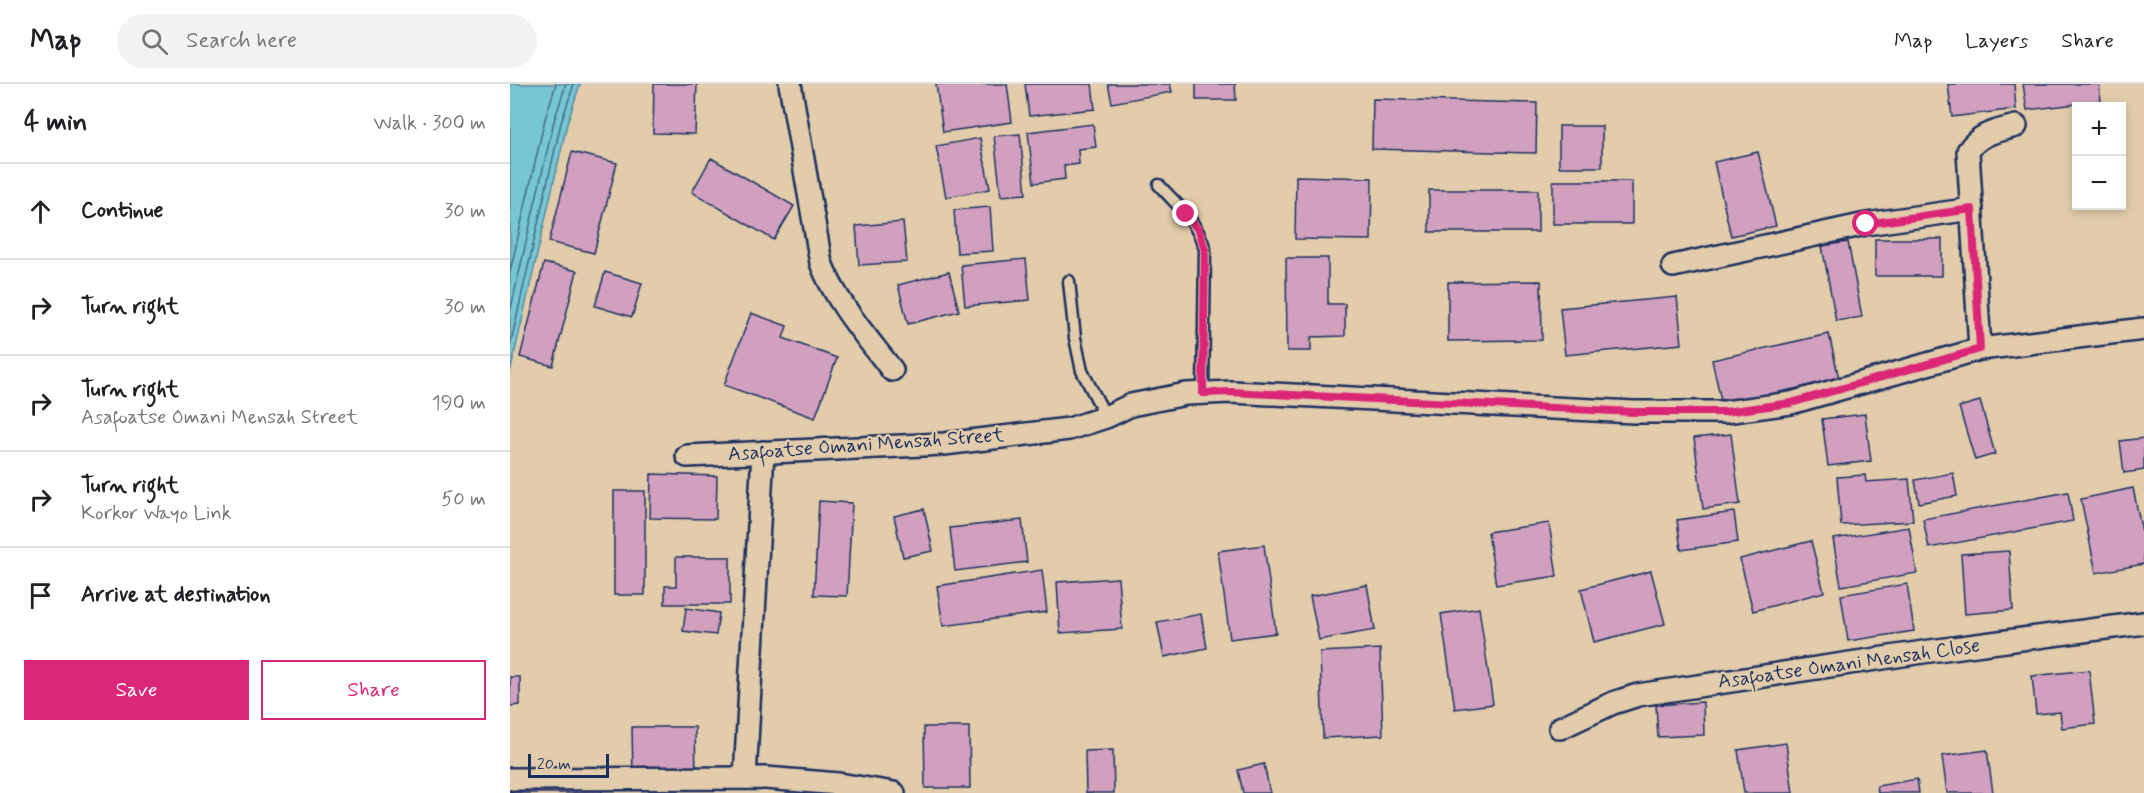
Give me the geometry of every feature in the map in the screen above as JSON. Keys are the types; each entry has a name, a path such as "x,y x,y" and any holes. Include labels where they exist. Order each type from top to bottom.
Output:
{"street":[{"path":"790,84 821,263 839,302 892,370"},
{"path":"1980,349 1968,151 1974,142 1987,133 2016,126"},
{"path":"1673,266 1842,228 1972,209"},
{"name":"Asafoatse Omani Mensah Street","path":"687,456 944,444 1069,429 1106,417 1131,405 1186,394 1203,393 1231,392 1634,412 1725,412 1791,403 1980,349 2144,329"},
{"path":"745,778 763,452"},
{"name":"Asafoatse Omani Mensah Close","path":"1560,728 1613,703 1638,695 1930,651 2144,623"},
{"path":"511,778 745,778 823,788 839,784 894,793"}],"lane":[{"path":"1159,185 1199,231 1205,249 1203,393"},
{"path":"1069,281 1075,338 1082,371 1106,417"}],"water":[{"path":"510,84 580,84 567,124 510,373"}],"building":[{"path":"654,84 697,84 695,134 653,133"},
{"path":"936,84 1007,84 1012,122 943,132"},
{"path":"1025,84 1092,84 1095,109 1029,116"},
{"path":"1108,84 1170,84 1172,92 1112,103"},
{"path":"1196,84 1235,84 1236,100 1196,100"},
{"path":"1948,84 2014,84 2016,109 1952,117"},
{"path":"2023,84 2099,84 2101,101 2072,102 2072,105 2027,110"},
{"path":"1373,99 1537,103 1536,153 1372,149"},
{"path":"1093,124 1096,147 1078,149 1079,164 1064,166 1065,179 1034,183 1028,132"},
{"path":"1559,126 1602,126 1602,167 1559,167"},
{"path":"1020,134 1026,194 1001,196 994,136"},
{"path":"980,138 990,189 946,197 936,146"},
{"path":"572,152 617,163 594,253 549,242"},
{"path":"1758,152 1776,226 1731,236 1714,162"},
{"path":"711,158 794,206 774,240 692,192"},
{"path":"1296,176 1372,178 1371,240 1295,239"},
{"path":"1553,181 1632,181 1632,224 1553,224"},
{"path":"1429,190 1538,190 1538,232 1429,232"},
{"path":"990,207 993,251 957,253 954,210"},
{"path":"903,222 907,262 859,265 856,226"},
{"path":"1875,239 1942,239 1942,276 1875,276"},
{"path":"1848,242 1862,317 1836,321 1822,246"},
{"path":"1286,258 1328,258 1328,304 1345,304 1345,336 1311,337 1311,351 1287,351"},
{"path":"1026,259 1030,300 965,306 961,265"},
{"path":"544,263 577,271 553,366 520,357"},
{"path":"605,272 642,283 632,317 595,306"},
{"path":"949,272 959,311 908,324 898,285"},
{"path":"1541,281 1542,340 1448,341 1448,282"},
{"path":"1677,297 1682,344 1565,355 1560,308"},
{"path":"751,313 787,326 783,338 837,358 815,418 724,385"},
{"path":"1829,334 1839,379 1722,405 1712,360"},
{"path":"1980,401 1995,454 1975,460 1959,407"},
{"path":"1865,414 1871,461 1828,466 1822,419"},
{"path":"1731,434 1740,504 1703,509 1694,438"},
{"path":"2144,438 2144,470 2124,473 2120,441"},
{"path":"1953,473 1957,496 1919,503 1915,480"},
{"path":"651,474 717,476 716,519 650,518"},
{"path":"1865,475 1866,482 1909,479 1913,521 1841,525 1837,477"},
{"path":"2133,488 2144,542 2144,564 2096,573 2081,499"},
{"path":"614,491 645,491 645,595 614,595"},
{"path":"2068,492 2073,521 1929,548 1923,519"},
{"path":"819,501 852,503 847,596 814,595"},
{"path":"924,509 933,551 903,557 894,516"},
{"path":"1734,512 1738,542 1681,550 1677,520"},
{"path":"1022,520 1027,562 955,571 950,528"},
{"path":"1549,523 1557,576 1496,585 1488,532"},
{"path":"1909,527 1917,573 1841,586 1833,539"},
{"path":"1811,541 1824,592 1753,611 1740,559"},
{"path":"1264,545 1276,633 1230,639 1218,551"},
{"path":"2009,551 2013,610 1965,614 1961,554"},
{"path":"676,557 730,557 730,604 665,604 665,586 676,586"},
{"path":"1042,570 1047,612 943,626 937,586"},
{"path":"1651,571 1665,624 1594,642 1581,589"},
{"path":"1118,578 1122,629 1060,633 1057,582"},
{"path":"1907,584 1914,631 1848,641 1841,595"},
{"path":"1367,585 1375,630 1319,640 1310,596"},
{"path":"686,608 719,613 716,635 683,631"},
{"path":"1479,608 1493,704 1455,709 1441,614"},
{"path":"1201,614 1207,648 1164,657 1157,622"},
{"path":"1380,649 1383,735 1323,738 1320,652"},
{"path":"2089,670 2095,724 2062,728 2060,712 2036,714 2032,676"},
{"path":"510,677 520,677 520,705 510,706"},
{"path":"1703,702 1704,735 1658,737 1656,705"},
{"path":"632,727 695,727 696,775 633,776"},
{"path":"924,727 969,727 970,788 925,788"},
{"path":"1786,743 1793,793 1744,793 1738,750"},
{"path":"1113,750 1114,793 1086,793 1085,751"},
{"path":"1987,750 1993,793 1947,793 1942,756"},
{"path":"1264,764 1270,793 1243,793 1238,770"},
{"path":"1917,779 1919,793 1878,793 1877,786"},
{"path":"602,786 602,793 510,793 510,789"}],"route":[{"path":"1186,214 1199,231 1205,249 1203,393 1231,392 1634,412 1725,412 1791,403 1980,349 1972,209 1866,224"}]}
